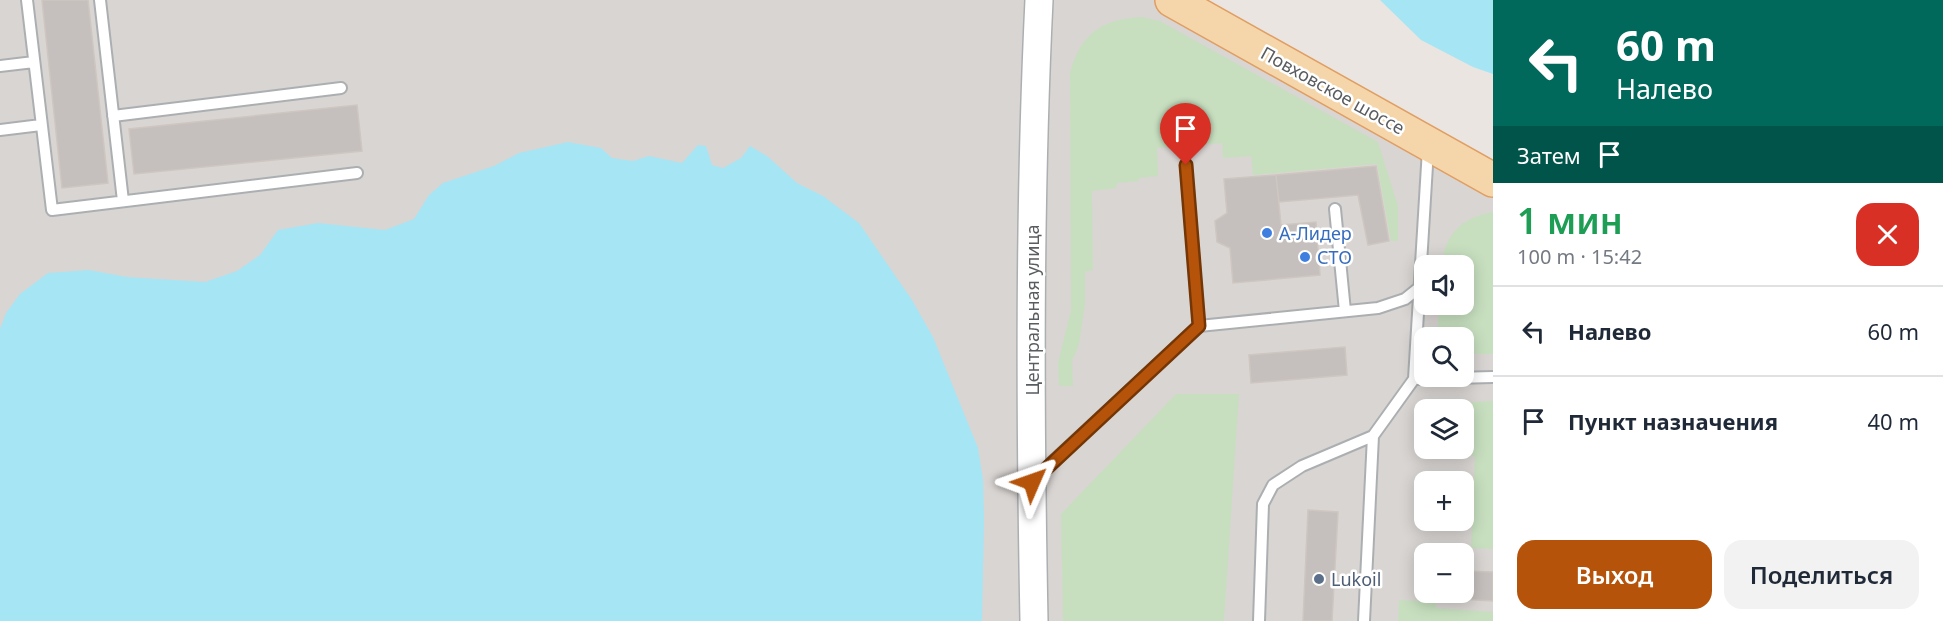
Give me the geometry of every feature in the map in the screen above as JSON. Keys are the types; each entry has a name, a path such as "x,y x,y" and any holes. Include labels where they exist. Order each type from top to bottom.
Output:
{"main road":[{"name":"Повховское шоссе","path":"1172,0 1493,180"}],"street":[{"name":"Центральная улица","path":"1034,621 1032,482 1034,104 1039,0"}],"lane":[{"path":"27,0 51,210 357,173"},
{"path":"100,0 123,201"},
{"path":"0,66 34,62"},
{"path":"113,116 341,88"},
{"path":"0,130 41,125"},
{"path":"1422,255 1429,143"},
{"path":"1186,165 1199,326"},
{"path":"1335,209 1345,311"},
{"path":"1032,482 1199,326 1388,306 1405,299 1414,291"},
{"path":"1474,377 1493,377"},
{"path":"1259,621 1263,504 1273,485 1302,466 1372,436 1414,379"},
{"path":"1365,621 1372,436"}],"shaded area":[{"path":"0,0 1172,0 1493,180 1493,621 0,621"}],"green space":[{"path":"1142,17 1160,21 1378,142 1398,206 1398,241 1391,241 1377,164 1253,175 1251,156 1223,158 1222,143 1157,148 1158,176 1117,183 1116,188 1092,191 1093,270 1085,272 1085,304 1079,345 1072,361 1073,386 1059,386 1058,363 1071,310 1070,73 1080,48 1095,31 1115,21"},
{"path":"1493,212 1493,354 1474,354 1474,327 1438,327 1438,315 1474,315 1474,255 1444,255 1451,236 1457,229 1482,214"},
{"path":"1176,394 1239,394 1224,621 1063,621 1061,514"},
{"path":"1493,401 1493,549 1474,548 1474,543 1471,543 1472,531 1474,531 1474,402"},
{"path":"1399,600 1436,603 1436,608 1493,612 1493,621 1398,621"}],"water":[{"path":"1380,0 1493,0 1493,74 1473,67 1421,40"},
{"path":"568,142 601,148 612,158 633,161 649,156 682,163 698,145 706,146 712,165 723,168 741,158 750,146 767,156 797,183 823,196 859,223 912,300 933,337 978,448 983,480 984,520 982,621 0,621 0,329 6,313 20,294 48,273 89,270 127,277 205,282 237,271 260,255 278,230 318,223 385,230 414,219 429,195 443,183 494,166 519,153"}],"building":[{"path":"42,0 88,0 108,183 62,188"},
{"path":"357,105 362,151 134,174 129,129"},
{"path":"1376,166 1389,241 1368,245 1358,195 1279,202 1276,175"},
{"name":"А-Лидер","path":"1276,175 1281,225 1316,222 1320,275 1233,283 1230,248 1217,242 1215,221 1227,213 1224,179"},
{"path":"1345,347 1347,375 1251,383 1249,355"},
{"path":"1308,510 1338,512 1332,621 1303,621"},
{"path":"1474,571 1493,572 1493,601 1474,600"}],"place":[{"name":"А-Лидер","path":"1267,233"},
{"name":"СТО","path":"1305,257"},
{"name":"Lukoil","path":"1319,579"}],"route":[{"path":"1032,482 1199,326 1186,165"}]}
